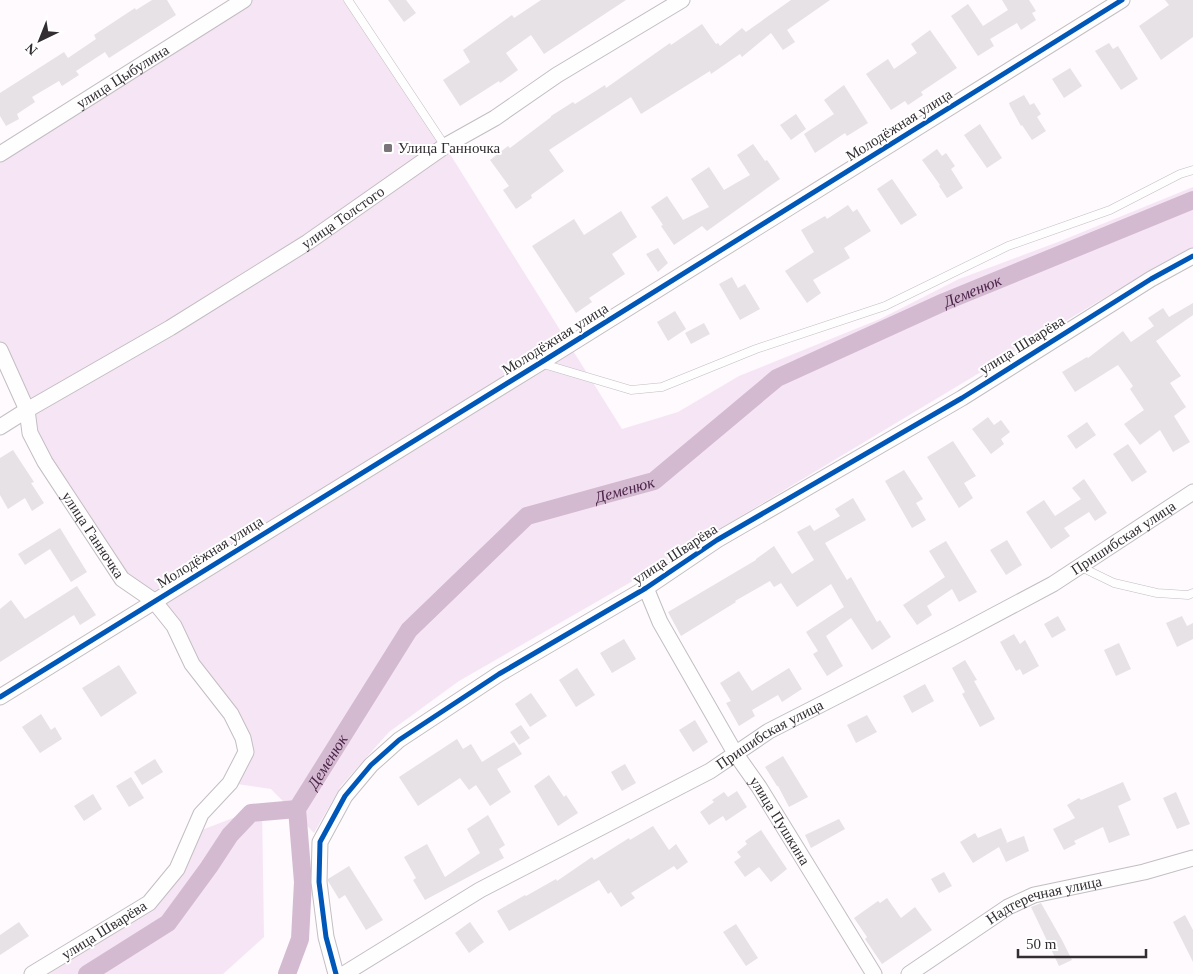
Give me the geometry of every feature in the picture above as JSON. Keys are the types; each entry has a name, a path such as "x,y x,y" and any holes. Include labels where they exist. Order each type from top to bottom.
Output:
{"street":[{"name":"улица Цыбулина","path":"0,154 244,0"},
{"name":"улица Толстого","path":"0,427 170,328 300,247 445,146 495,118 557,75 682,0"},
{"name":"Молодёжная улица","path":"0,696 540,363 1122,0"},
{"name":"улица Шварёва","path":"336,974 326,936 319,882 320,842 345,796 371,765 399,740 499,674 646,588 717,540 962,398 1151,279 1193,256"},
{"name":"улица Ганночка","path":"0,350 27,410 30,433 45,462 122,579 154,601 174,626 192,664 231,714 243,738 246,752"},
{"name":"Пришибская улица","path":"344,974 480,890 710,771 769,731 957,636 1054,584 1193,492"},
{"name":"улица Пушкина","path":"646,588 660,622 735,753 759,787 874,974"},
{"name":"улица Шварёва","path":"32,974 149,903 177,869 201,814 230,783 246,752"},
{"name":"Надтеречная улица","path":"910,974 1008,907 1034,895 1144,872 1193,858"}],"lane":[{"path":"348,0 445,146"},
{"path":"540,363 631,390 662,387 756,349 885,306 1008,246 1110,210 1180,174 1193,170"},
{"path":"1079,566 1114,583 1157,593 1188,595 1193,593"}],"shaded area":[{"path":"241,0 348,0 445,146 622,429 678,412 739,376 880,319 959,279 1058,242 1193,187 1193,249 1109,295 638,578 459,681 389,732 341,786 314,833 271,789 230,783 246,752 174,626 122,579 45,462 0,350 0,153"},
{"path":"262,807 264,937 223,974 49,974 142,915 199,831"}],"building":[{"path":"152,0 167,0 176,15 109,58 105,52 76,71 79,75 62,86 59,81 32,97 35,102 17,114 19,119 6,126 0,116 0,93 64,52 68,58 96,39 94,35 135,8 136,10"},
{"path":"388,0 406,0 416,13 404,22"},
{"path":"541,0 626,0 544,54 531,35 506,53 518,70 500,83 499,81 460,106 443,80 470,62 463,50 512,15 514,18"},
{"path":"791,0 830,0 787,30 795,42 783,50 771,33 742,57 740,54 711,74 710,71 641,114 631,97 549,150 564,171 531,195 532,198 516,209 503,190 509,186 490,160 508,146 510,148 551,116 573,102 575,104 605,85 606,88 670,43 671,45 702,24 716,44 718,43 720,46 742,28 746,32"},
{"path":"1002,0 1029,0 1036,11 1032,13 1036,20 1021,30 1017,23 990,39 994,46 978,56 951,16 968,4 983,26 1008,10"},
{"path":"1165,0 1193,0 1193,37 1161,60 1139,26 1169,5"},
{"path":"930,30 957,68 921,92 923,95 908,105 905,101 891,110 866,74 888,59 894,69 917,53 911,44"},
{"path":"1109,43 1113,49 1118,46 1138,79 1121,90 1095,51"},
{"path":"1070,68 1082,86 1064,98 1052,79"},
{"path":"844,85 868,123 847,136 845,133 815,153 804,134 834,114 824,100"},
{"path":"1024,95 1030,105 1034,103 1041,114 1037,117 1046,131 1032,140 1021,126 1009,103"},
{"path":"796,114 806,129 791,140 780,125"},
{"path":"980,124 1002,158 987,168 964,135"},
{"path":"753,144 780,179 707,231 702,226 674,245 651,207 667,196 683,220 709,207 691,179 709,167 724,190 750,175 737,155"},
{"path":"937,149 942,156 946,153 955,166 951,169 963,188 947,198 922,160"},
{"path":"892,179 917,215 901,225 877,189"},
{"path":"848,205 853,212 857,209 871,231 844,248 850,258 813,280 821,293 807,303 785,271 814,252 801,230 825,216 827,219"},
{"path":"621,211 637,237 612,254 625,274 589,298 592,302 576,313 532,246 574,219 584,235"},
{"path":"658,248 668,263 658,272 646,254"},
{"path":"732,277 738,288 745,284 760,309 740,320 719,284"},
{"path":"1193,303 1193,315 1156,341 1181,376 1170,383 1186,407 1174,416 1190,442 1173,452 1160,430 1140,445 1124,424 1144,410 1130,389 1133,386 1118,365 1075,392 1062,372 1088,358 1123,331 1131,342 1154,326 1148,318 1163,308 1169,317"},
{"path":"675,311 686,329 668,341 657,322"},
{"path":"704,323 710,334 691,344 685,333"},
{"path":"988,417 994,425 1001,420 1010,432 1001,439 1004,444 991,454 972,429"},
{"path":"1087,422 1096,435 1076,449 1067,436"},
{"path":"953,441 976,476 964,483 973,498 959,508 927,457"},
{"path":"1128,444 1147,472 1132,482 1113,454"},
{"path":"13,450 34,482 31,483 44,503 32,511 25,498 8,509 0,495 0,458"},
{"path":"904,470 923,499 916,503 926,520 912,528 885,481"},
{"path":"1084,479 1107,513 1095,521 1089,512 1064,528 1070,536 1051,549 1026,512 1044,500 1055,516 1081,499 1072,488"},
{"path":"853,498 866,520 825,543 847,580 851,577 877,622 880,620 891,637 872,650 851,618 826,636 843,666 827,676 813,654 818,651 806,632 844,607 831,584 797,607 781,583 774,587 770,581 681,636 668,612 756,560 774,546 792,574 814,560 797,532 810,525 814,531 840,516 835,509"},
{"path":"60,528 87,572 71,582 50,549 25,565 18,554"},
{"path":"1007,540 1022,565 1006,575 990,550"},
{"path":"946,541 977,592 959,602 952,589 927,606 932,615 917,625 903,605 945,577 929,551"},
{"path":"77,586 96,615 80,625 74,615 0,662 0,609 11,600 25,619"},
{"path":"1058,616 1066,630 1052,638 1044,624"},
{"path":"1182,616 1187,626 1193,623 1193,639 1177,647 1166,623"},
{"path":"1014,634 1020,644 1025,640 1039,666 1023,675 1020,669 1016,671 1000,642"},
{"path":"624,639 636,659 612,673 600,653"},
{"path":"1119,643 1131,669 1116,676 1104,650"},
{"path":"965,660 977,680 974,681 995,719 980,727 962,694 965,692 952,668"},
{"path":"119,665 137,693 101,717 82,688"},
{"path":"577,668 595,695 576,707 559,680"},
{"path":"789,668 802,689 782,702 778,695 752,710 755,716 739,726 726,703 731,701 720,683 739,671 752,691"},
{"path":"925,684 934,701 912,713 903,696"},
{"path":"531,693 547,716 530,727 515,704"},
{"path":"41,714 51,730 55,727 62,739 40,753 22,727"},
{"path":"867,715 877,732 856,743 847,725"},
{"path":"695,720 708,742 693,752 679,730"},
{"path":"521,725 530,738 519,745 510,732"},
{"path":"457,739 463,749 471,744 482,762 514,742 522,754 497,769 511,792 490,806 476,785 469,790 460,778 418,806 399,777"},
{"path":"783,756 808,797 789,807 765,767"},
{"path":"155,759 163,772 142,785 134,772"},
{"path":"625,764 636,783 622,791 611,772"},
{"path":"549,775 578,813 558,826 534,786"},
{"path":"131,777 144,798 129,807 116,786"},
{"path":"1123,782 1131,800 1118,806 1130,835 1109,843 1103,827 1074,841 1076,844 1064,850 1053,829 1075,818 1067,805 1079,798 1081,800"},
{"path":"737,791 747,807 726,821 723,816 709,825 700,812 714,802 712,800 724,792 728,797"},
{"path":"1176,792 1190,824 1177,829 1163,798"},
{"path":"93,794 102,809 84,821 74,806"},
{"path":"488,815 505,845 499,849 504,858 425,900 413,880 416,878 404,857 427,844 445,877 480,853 467,829"},
{"path":"839,819 845,829 811,848 805,835"},
{"path":"653,826 669,850 676,844 688,862 677,870 674,866 631,893 635,898 621,907 611,892 608,894 599,880 509,931 497,911 556,879 557,881 592,857 594,860 629,838 630,840"},
{"path":"1001,828 1006,843 1024,836 1029,851 1006,862 999,847 973,863 960,842 975,833 978,838"},
{"path":"761,830 787,869 771,882 759,867 745,877 734,862 741,857 737,852 747,844 745,841"},
{"path":"349,866 383,920 366,930 345,895 339,899 328,881 328,879"},
{"path":"944,872 952,886 939,893 931,879"},
{"path":"887,898 901,918 915,907 932,930 882,964 865,939 867,937 854,918 878,901 880,903"},
{"path":"1041,903 1072,960 1059,966 1031,907"},
{"path":"1185,915 1193,930 1193,962 1173,922"},
{"path":"19,922 29,936 0,955 0,935"},
{"path":"470,922 484,942 469,953 455,933"},
{"path":"736,924 758,958 746,966 723,932"}],"waterway":[{"name":"Деменюк","path":"287,974 300,939 303,882 297,809 409,630 527,516 654,481 777,378 944,302 1193,200"},
{"path":"87,974 168,923 230,835 251,813 297,809"}],"cycle path":[{"path":"0,697 1122,0"},
{"path":"336,974 326,937 319,882 320,842 345,796 371,765 399,740 499,674 646,588 717,540 962,398 1151,279 1193,256"}],"place":[{"name":"Улица Ганночка","path":"388,148"}]}
